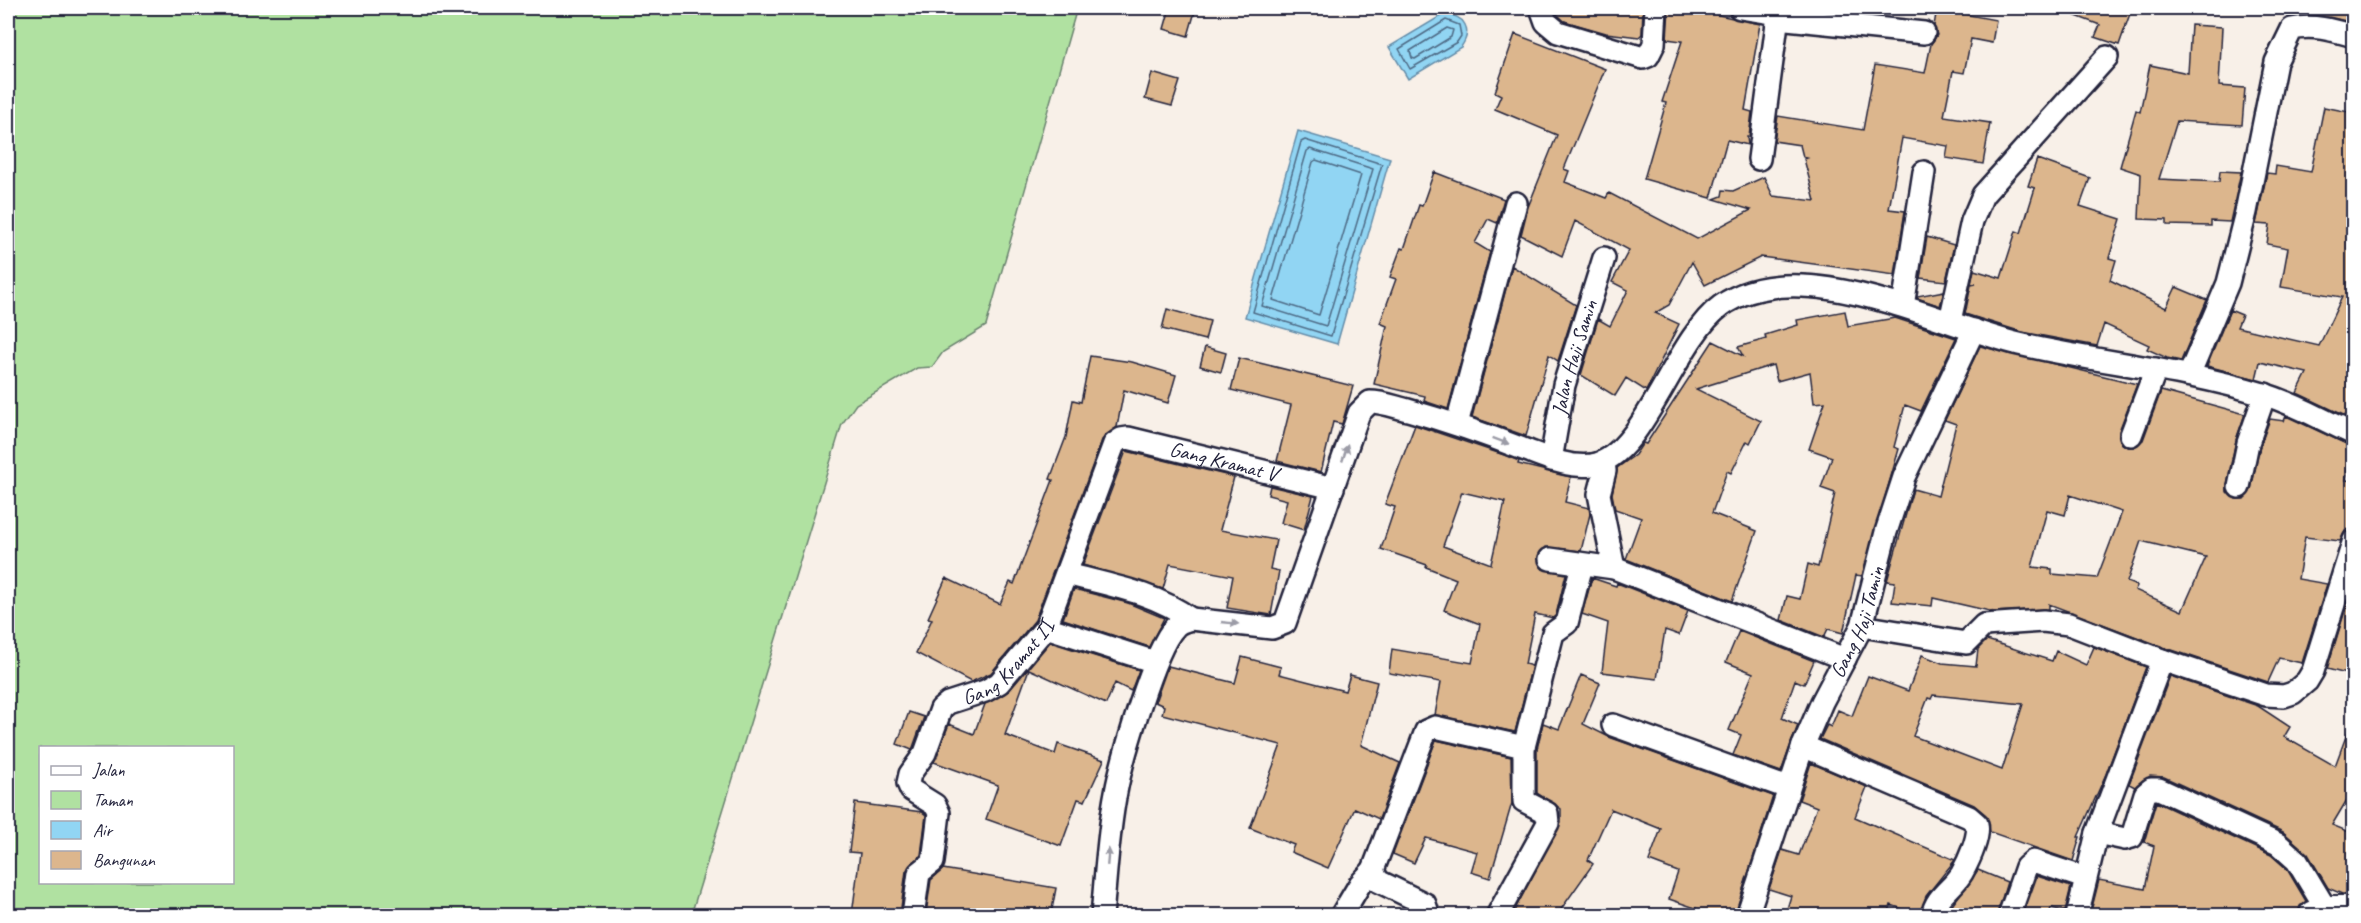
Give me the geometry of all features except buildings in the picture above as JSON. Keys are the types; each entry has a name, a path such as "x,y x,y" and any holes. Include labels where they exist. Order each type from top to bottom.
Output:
{"street":[{"path":"1542,11 1546,22 1558,32 1636,58 1648,56 1651,52 1656,8"},
{"path":"1740,8 1924,33"},
{"path":"1759,159 1778,13"},
{"path":"2189,375 2215,319 2231,274 2276,62 2282,45 2292,29 2305,26 2354,36"},
{"path":"1950,321 1972,221 1983,195 2107,57"},
{"path":"1904,306 1924,172"},
{"path":"1457,423 1516,203"},
{"name":"Jalan Haji Samin","path":"1551,460 1564,385 1605,258"},
{"path":"1102,915 1116,791 1155,662 1176,625 1191,620 1272,628 1285,623 1290,616 1359,413 1370,402 1457,423 1551,460 1583,466 1604,462 1620,451 1636,431 1689,338 1704,320 1724,304 1748,292 1778,288 1807,288 1846,292 1904,306 2034,348 2189,375 2265,394 2354,434"},
{"name":"Gang Haji Tamin","path":"1747,915 1803,746 1862,626 1886,532 1904,477 1974,330"},
{"path":"2131,435 2156,369"},
{"path":"2239,487 2248,442 2265,394"},
{"name":"Gang Kramat V","path":"1114,444 1120,439 1128,438 1333,488"},
{"name":"Gang Kramat II","path":"914,915 919,873 933,862 939,813 935,805 911,790 908,783 910,774 925,753 941,709 999,683 1046,627 1114,444"},
{"path":"1604,462 1605,471 1599,494 1614,568"},
{"path":"1862,626 1966,643 1984,625 2057,622 2079,626 2162,660 2266,695 2284,696 2293,693 2307,681 2313,671 2354,540"},
{"path":"1550,560 1614,568 1845,659"},
{"path":"1497,915 1548,823 1547,813 1524,801 1524,747 1552,633 1567,623 1582,565"},
{"path":"1067,574 1151,596 1169,604 1191,620"},
{"path":"1046,627 1155,662"},
{"path":"2077,915 2097,833 2162,660"},
{"path":"1613,724 1788,788"},
{"path":"1341,915 1360,884 1373,870 1426,731 1435,727 1524,747"},
{"path":"1803,746 1969,817 1977,824 1978,834 1962,873 1940,896 1932,915"},
{"path":"2097,833 2132,837 2145,794 2151,789 2159,789 2278,844 2297,861 2332,913"},
{"path":"2009,915 2026,867 2033,861 2085,878"},
{"path":"1373,870 1378,881 1425,904 1429,915"}],"green space":[{"path":"8,8 1077,8 986,326 943,352 932,367 917,368 856,404 842,424 691,915 8,915"}],"water":[{"path":"1444,14 1462,20 1466,29 1465,41 1461,47 1408,79 1389,47"},
{"path":"1298,131 1390,158 1337,344 1245,317"}]}
